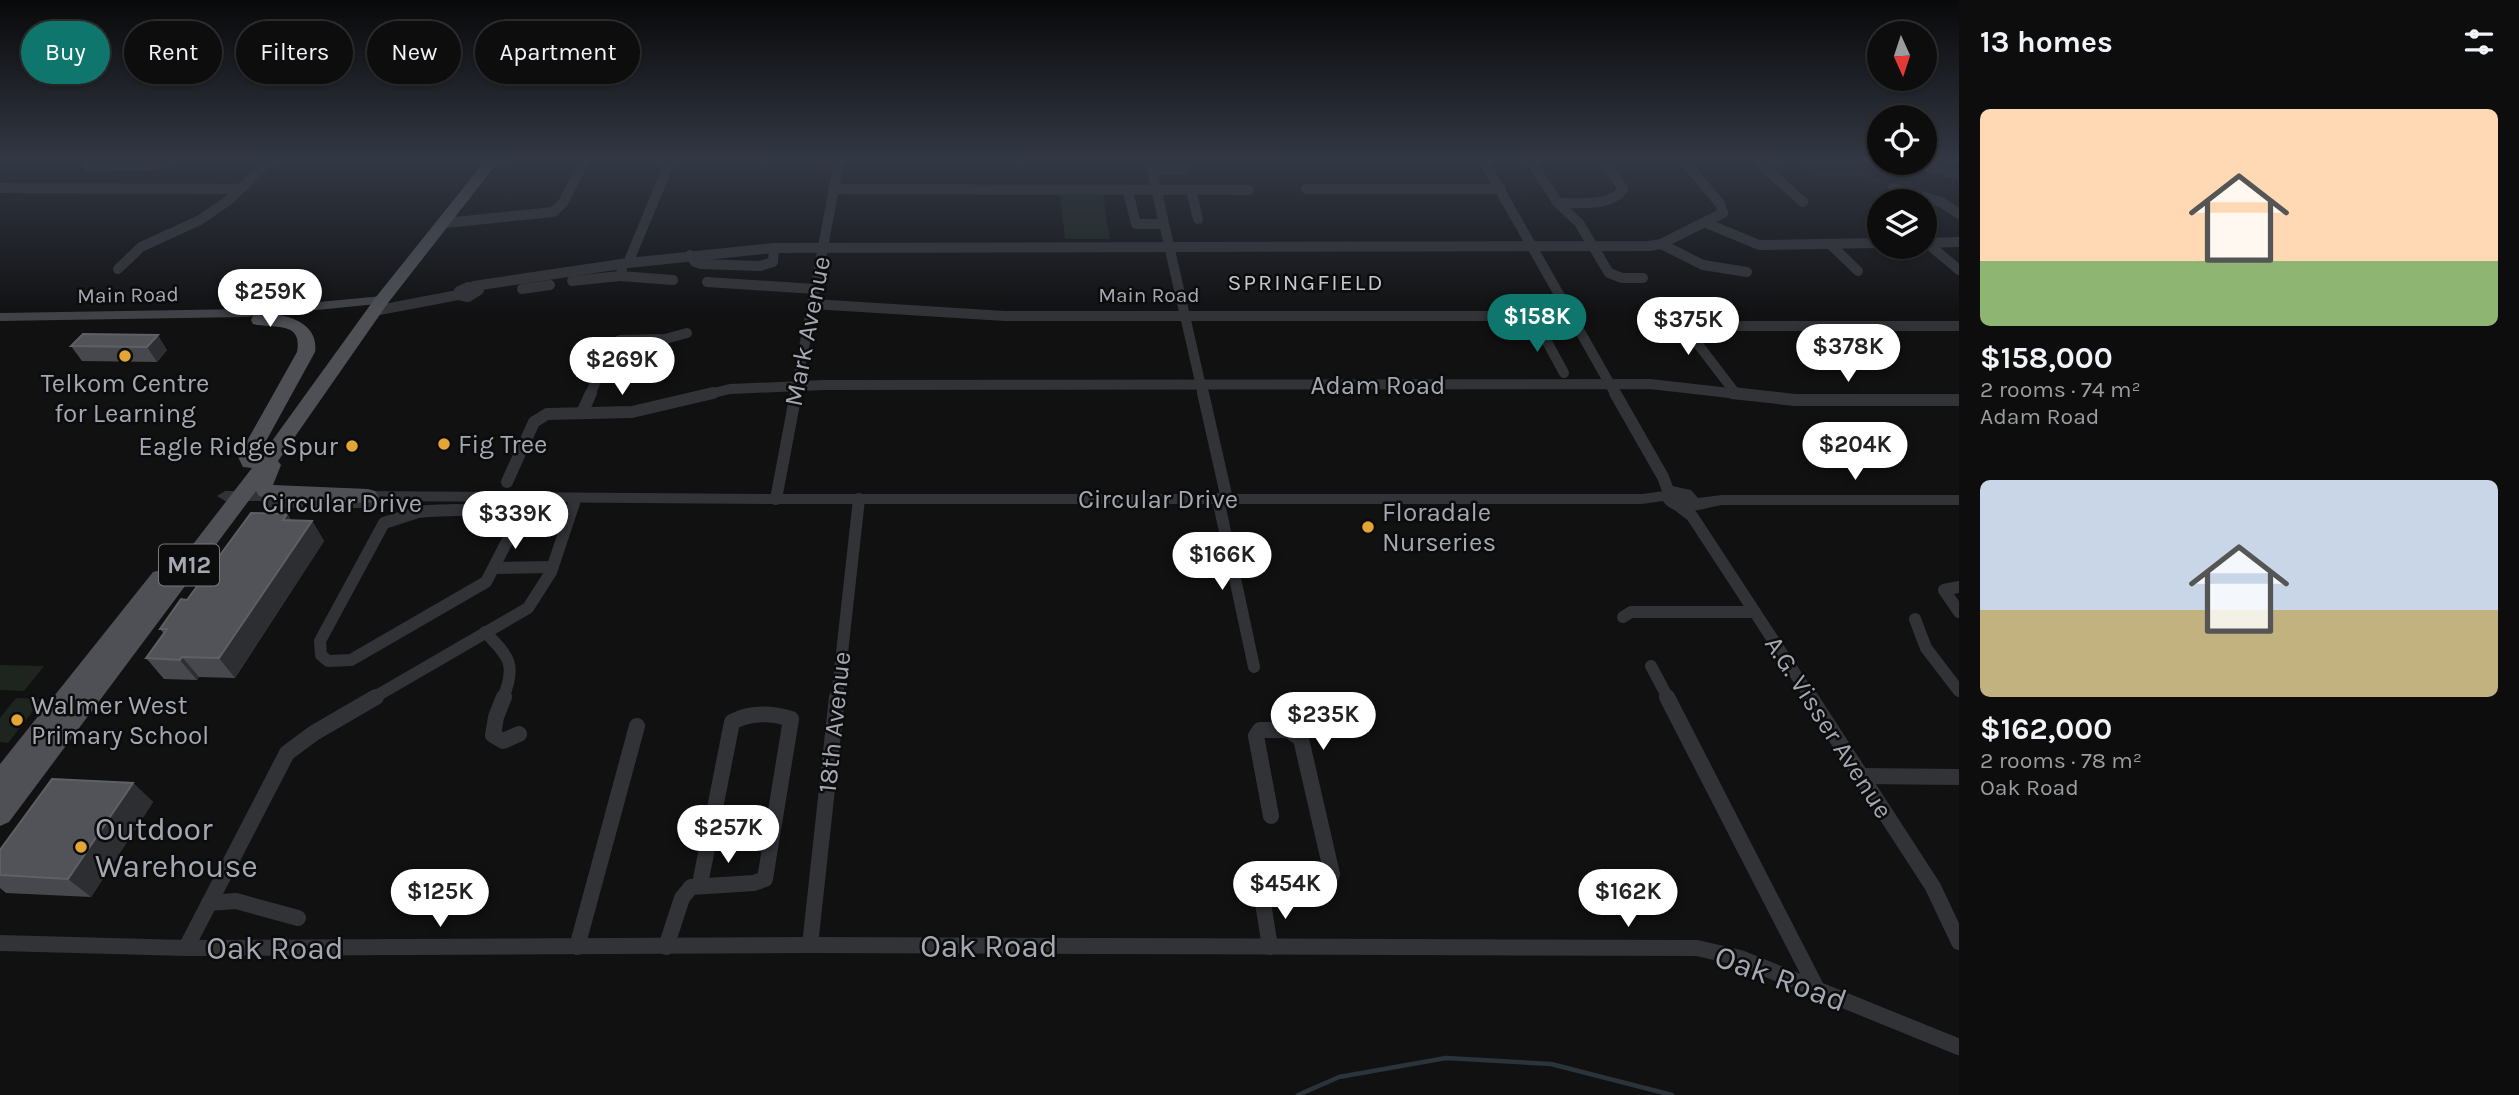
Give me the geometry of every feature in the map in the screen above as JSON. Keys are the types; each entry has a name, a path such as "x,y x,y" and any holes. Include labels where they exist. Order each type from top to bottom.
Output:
{"main road":[{"name":"M12","path":"0,814 230,499 250,462 372,306 439,213"},
{"name":"M12","path":"0,783 230,499 274,453 372,306 452,213"},
{"name":"Main Road","path":"0,317 235,313 372,306"},
{"name":"Main Road","path":"0,325 174,325 259,320 372,306"},
{"path":"250,462 250,452 306,352 308,343 306,334 296,325 259,320"},
{"path":"274,453 263,483 266,491 368,496"}],"street":[{"path":"118,269 141,247 200,220 209,213"},
{"path":"445,223 542,213"},
{"path":"620,276 648,213"},
{"name":"Mark Avenue","path":"776,499 829,213"},
{"path":"1133,213 1136,224 1164,224"},
{"path":"1161,213 1202,385 1255,667"},
{"path":"1197,213 1198,219"},
{"path":"1514,213 1663,477 1684,501"},
{"path":"1569,213 1576,219 1611,275 1643,278"},
{"path":"372,306 626,263 774,247 1661,244 1722,213"},
{"path":"1706,223 1759,245 1867,243"},
{"path":"1937,243 1959,242"},
{"path":"1661,244 1703,265 1746,272"},
{"path":"1830,244 1858,271"},
{"path":"690,255 695,262 701,264 760,266 773,262 774,247"},
{"path":"1937,252 1959,270"},
{"path":"522,289 605,276 673,280"},
{"path":"707,282 815,289"},
{"name":"Main Road","path":"813,304 971,315 1571,316"},
{"path":"1533,316 1564,373"},
{"path":"1737,394 1691,335 1692,329 1703,326 1959,326"},
{"path":"582,412 607,349 613,343 665,339 687,332"},
{"name":"Adam Road","path":"507,482 537,419 553,412 639,411 730,389 1670,385 1795,400 1959,400"},
{"name":"Circular Drive","path":"230,499 368,496 673,499 1959,500"},
{"name":"Circular Drive","path":"230,499 574,503 658,502 673,499"},
{"name":"18th Avenue","path":"810,945 859,499"},
{"name":"A.G. Visser Avenue","path":"1684,501 1933,887 1959,942"},
{"path":"186,948 288,753 314,733 533,603 551,568 574,503"},
{"path":"480,512 509,518 514,523 514,529 494,568 481,586 351,660 332,663 319,652 320,641 378,530 394,517 411,513 480,512"},
{"path":"494,568 551,568"},
{"path":"1959,587 1944,590 1959,612"},
{"path":"1623,617 1631,612 1754,611"},
{"path":"1915,620 1926,648 1959,691"},
{"path":"485,632 510,662 511,670 493,725 493,735 503,741 519,734"},
{"path":"1651,666 1818,989"},
{"path":"666,947 685,891 700,884 754,883 765,878 791,719 757,715 738,718 733,722 700,884"},
{"path":"577,947 637,726"},
{"path":"1270,947 1261,890 1264,884 1271,881 1329,881 1332,874 1301,739 1298,733 1292,730 1260,730 1256,736 1271,816"},
{"path":"1861,776 1959,777"},
{"path":"209,903 236,901 298,918"},
{"name":"Oak Road","path":"0,943 186,948 810,945 1696,948 1740,958 1959,1047"}],"shaded area":[{"path":"1062,213 1106,213 1110,239 1065,239"},
{"path":"0,665 44,666 24,691 0,690"},
{"path":"16,698 42,699 8,743 0,742 0,718"}],"building":[{"path":"83,334 158,335 147,347 71,346"},
{"path":"251,513 287,514 283,520 312,521 219,658 146,658 167,629 160,629 181,599 187,600"},
{"path":"52,779 133,783 68,879 0,875 0,850"}],"waterway":[{"path":"1298,1095 1339,1077 1446,1058 1551,1064 1672,1095"}],"place":[{"name":"Telkom Centre for Learning","path":"125,356"},
{"name":"Fig Tree","path":"444,444"},
{"name":"Eagle Ridge Spur","path":"352,446"},
{"name":"Floradale Nurseries","path":"1368,527"},
{"name":"Walmer West Primary School","path":"17,720"},
{"name":"Outdoor Warehouse","path":"81,847"}],"district":[{"name":"SPRINGFIELD","path":"1306,282"}]}
